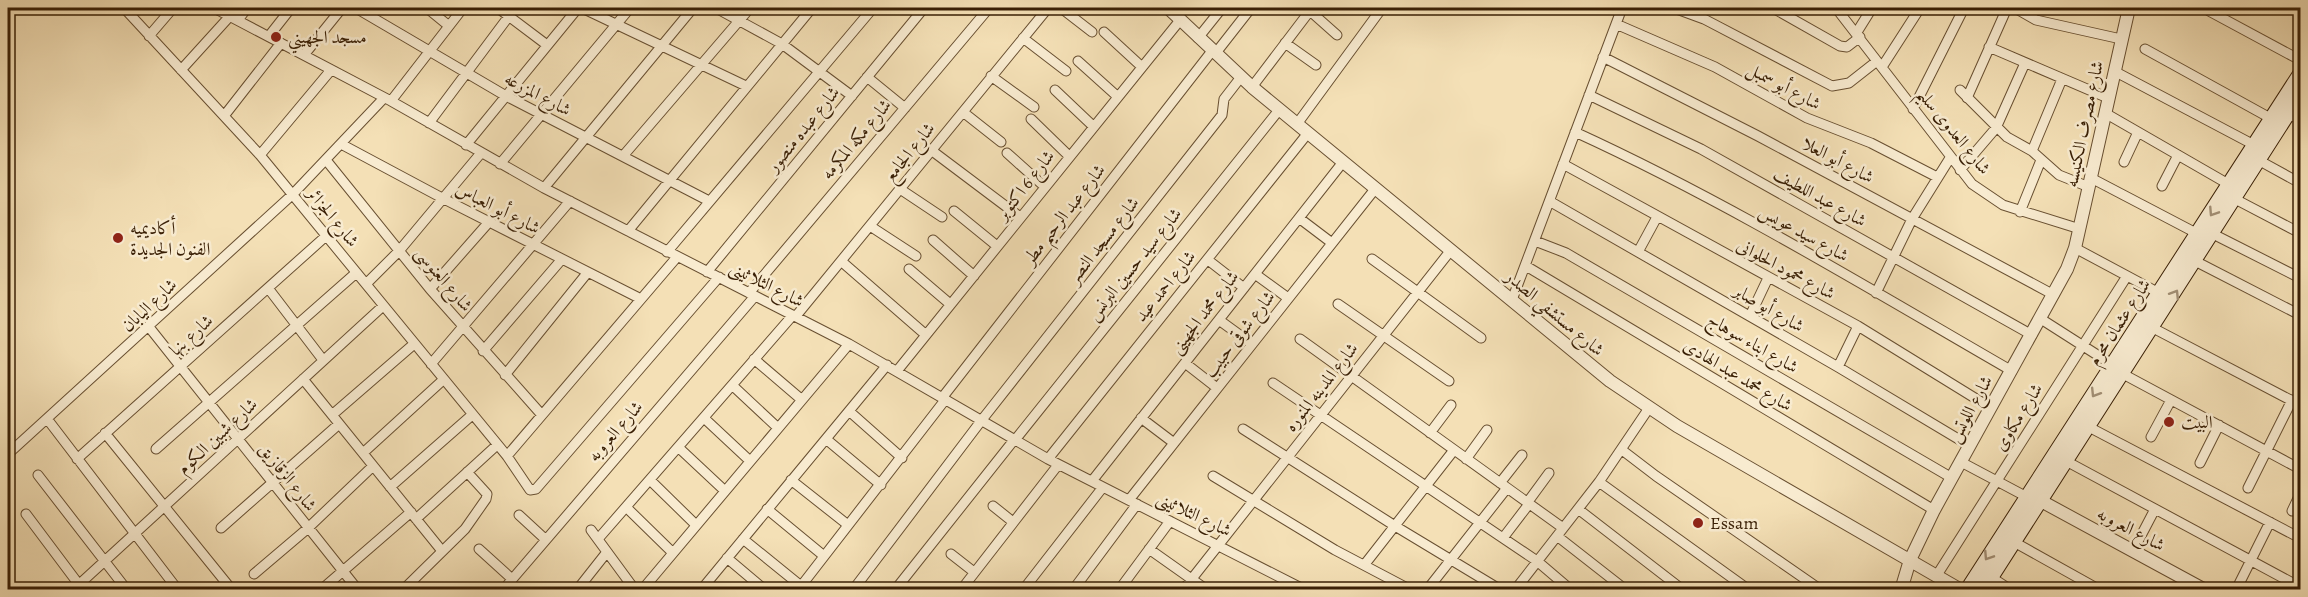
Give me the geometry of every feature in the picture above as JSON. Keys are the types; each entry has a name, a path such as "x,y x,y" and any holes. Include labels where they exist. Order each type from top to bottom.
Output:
{"main road":[{"name":"شارع عثمان محرم","path":"1983,590 2066,461 2082,424 2113,365 2301,74"},
{"name":"شارع عثمان محرم","path":"1967,590 2027,497 2123,374 2260,161 2295,117 2301,95"}],"street":[{"name":"شارع الجزائر","path":"124,8 260,155 293,194 507,456 530,490 536,489 719,278"},
{"path":"149,36 173,8"},
{"name":"شارع الثلاثينى","path":"214,8 331,69 544,188 849,344 1058,465 1218,543 1288,585 1305,590"},
{"path":"181,70 247,8"},
{"path":"269,36 291,8"},
{"path":"304,55 342,8"},
{"name":"شارع المزرعه","path":"356,8 506,96 709,201"},
{"path":"427,8 449,26"},
{"name":"شارع اليابان","path":"8,454 48,420 293,194 387,100 463,8"},
{"path":"498,8 547,45"},
{"path":"466,145 580,8 746,86"},
{"path":"500,164 630,8"},
{"path":"544,188 693,8"},
{"path":"716,8 782,44 852,96"},
{"path":"623,156 750,8"},
{"path":"628,231 812,8"},
{"path":"667,252 873,8"},
{"name":"شارع عبده منصور","path":"707,272 924,8"},
{"name":"شارع مكه المكرمه","path":"752,294 989,8"},
{"name":"شارع الجامع","path":"598,539 842,261 1048,8"},
{"path":"1061,8 1092,32"},
{"path":"1198,38 1222,8"},
{"name":"شارع عبد الرحيم مطر","path":"799,588 902,458 943,399 1214,52 1251,8"},
{"path":"1297,124 1382,8"},
{"path":"1512,300 1551,202 1622,8"},
{"path":"1674,8 1704,19 1832,86 1849,83 1880,64 1920,8"},
{"path":"1773,8 1840,46 1847,46 1858,35 1872,8"},
{"name":"شارع العدوى سليم","path":"1836,8 1950,158 1987,196 2020,212 2080,229"},
{"path":"1913,109 1962,8"},
{"path":"1968,98 2007,8"},
{"path":"2015,8 2036,20 2121,39"},
{"name":"شارع مصرف الكنيسه","path":"2075,248 2129,8"},
{"path":"1252,87 1311,9 1337,35"},
{"path":"2209,11 2301,60"},
{"name":"شارع مستشفي الصدر","path":"1177,12 1198,38 1252,87 1512,300 1584,362 1649,408 1961,590"},
{"name":"شارع 6 اكتوبر","path":"897,371 1142,67 1177,12"},
{"path":"429,123 509,16"},
{"name":"شارع أبو سمبل","path":"1616,24 1714,67 1807,118 1871,143 1937,177"},
{"path":"1104,32 1142,67"},
{"path":"1023,38 1066,71"},
{"path":"224,116 280,43"},
{"path":"1285,43 1316,65"},
{"path":"1989,47 2108,99"},
{"path":"2145,49 2272,119"},
{"name":"شارع أبو العلا","path":"1603,57 1758,136 2054,295"},
{"path":"1078,61 1118,96"},
{"path":"1960,170 1996,128 2025,63"},
{"path":"260,155 331,69"},
{"path":"2114,71 2256,146"},
{"path":"992,76 1034,107"},
{"path":"867,77 905,108"},
{"name":"شارع مسجد النصر","path":"853,590 981,421 1222,115 1224,99 1241,77"},
{"path":"2031,152 2062,79"},
{"path":"1055,90 1094,127"},
{"path":"1960,90 1996,128 2059,175 2090,183 2198,234"},
{"name":"شارع عبد اللطيف","path":"1589,95 1687,141 2032,334"},
{"name":"شارع سيد حسين البرنس","path":"895,590 1279,110"},
{"path":"963,112 1001,142"},
{"path":"2105,113 2230,185"},
{"path":"1031,119 1069,156"},
{"name":"شارع سيد عويس","path":"1575,132 1634,159 2012,371"},
{"path":"2124,162 2138,132"},
{"name":"شارع احمد عيد","path":"1048,459 1308,133"},
{"name":"شارع أبو العباس","path":"341,144 641,299"},
{"path":"931,150 1020,217"},
{"path":"366,284 399,251 480,153"},
{"path":"1007,153 1046,187"},
{"path":"2162,186 2178,155"},
{"path":"1876,293 1912,219 1950,158"},
{"name":"شارع العنوسى","path":"326,160 430,289 541,414"},
{"path":"2020,212 2041,160"},
{"path":"2260,161 2301,183"},
{"name":"شارع محمد الجهينى","path":"1092,482 1343,162"},
{"name":"شارع محمود الحلوانى","path":"1563,164 1858,326 1991,408"},
{"path":"900,189 942,217"},
{"name":"شارع شوقى حبيب","path":"1073,590 1174,443 1375,189"},
{"path":"2235,199 2301,233"},
{"path":"431,364 570,201"},
{"name":"شارع أبو صابر","path":"1551,202 1838,367 1970,446"},
{"path":"954,211 998,246"},
{"path":"1638,252 1657,217"},
{"path":"1299,218 1332,243"},
{"path":"430,289 489,222"},
{"path":"870,226 916,256"},
{"path":"2213,234 2301,278"},
{"name":"شارع بنها","path":"77,459 326,236"},
{"path":"933,240 974,276"},
{"name":"شارع ابناء سوهاج","path":"1535,242 1566,253 1952,478"},
{"path":"2075,248 2159,293"},
{"name":"شارع اللوتس","path":"1901,590 1910,560 1934,510 2054,295 2075,248"},
{"name":"شارع المدينه المنوره","path":"1183,590 1450,250"},
{"path":"507,456 677,256"},
{"path":"483,351 562,259"},
{"path":"1372,259 1481,338"},
{"path":"1208,260 1244,288"},
{"path":"842,261 926,335"},
{"path":"2195,261 2301,315"},
{"name":"شارع محمد عبد الهادى","path":"1526,266 1934,510"},
{"path":"909,269 950,304"},
{"path":"504,375 588,272"},
{"path":"156,449 356,273"},
{"path":"1255,274 1288,298"},
{"name":"شارع مكاوى","path":"1937,575 2127,276"},
{"path":"1750,316 1768,278"},
{"path":"268,288 323,360"},
{"name":"شارع العروبه","path":"503,590 752,294"},
{"path":"1338,304 1449,381"},
{"name":"شارع شبين الكوم","path":"79,588 383,306"},
{"path":"2041,319 2113,365"},
{"path":"1219,320 1252,344"},
{"path":"1838,367 1858,326"},
{"name":"شارع الزقازيق","path":"149,327 271,484 358,590"},
{"path":"2153,328 2296,403 2266,451 2248,488"},
{"path":"1300,339 1528,503 1626,590"},
{"path":"332,415 414,344"},
{"path":"642,590 849,344"},
{"path":"754,359 802,400"},
{"path":"1185,363 1217,388"},
{"path":"700,590 887,365"},
{"path":"2123,374 2301,469"},
{"path":"303,379 442,551"},
{"path":"363,453 443,380"},
{"path":"1273,383 1537,561 1571,590"},
{"path":"732,385 778,428"},
{"path":"2151,437 2171,400"},
{"path":"1430,433 1451,405"},
{"path":"1516,589 1599,482 1649,408"},
{"path":"849,411 902,458"},
{"path":"390,487 472,415"},
{"path":"704,418 750,461"},
{"path":"1142,418 1174,443"},
{"path":"48,420 178,590"},
{"path":"221,528 339,424"},
{"path":"2082,424 2301,538"},
{"path":"2200,463 2219,425"},
{"path":"1243,429 1500,590"},
{"path":"1466,459 1487,430"},
{"path":"105,433 232,590"},
{"path":"826,439 880,485"},
{"path":"321,590 497,445"},
{"path":"678,447 725,491"},
{"path":"1365,564 1454,450"},
{"path":"1622,450 1821,590"},
{"path":"1427,590 1480,522 1504,486 1521,454"},
{"path":"2066,461 2301,587"},
{"path":"1961,462 2027,497"},
{"path":"961,590 1058,465"},
{"path":"254,574 308,529 373,466"},
{"path":"403,590 465,528 487,497 467,472"},
{"path":"1503,538 1549,473"},
{"path":"38,475 127,590"},
{"path":"1214,476 1335,550 1411,590"},
{"path":"650,480 696,525"},
{"path":"791,480 848,525"},
{"path":"1599,482 1749,590"},
{"path":"1023,590 1102,487"},
{"path":"2292,511 2301,494"},
{"name":"شارع العروبه","path":"2041,501 2133,551 2188,585 2205,590"},
{"path":"993,506 1013,522"},
{"path":"626,507 673,553"},
{"path":"767,509 824,556"},
{"path":"1578,509 1683,590"},
{"path":"2133,551 2154,509"},
{"path":"26,514 79,588"},
{"path":"519,515 545,539"},
{"path":"1119,590 1170,521"},
{"path":"2236,590 2270,522"},
{"path":"591,530 635,590"},
{"path":"743,539 799,588"},
{"path":"2014,542 2100,590"},
{"path":"479,549 512,579"},
{"path":"1149,549 1207,590"},
{"path":"577,590 607,552"},
{"path":"951,554 974,572"},
{"path":"727,558 765,590"},
{"path":"1991,577 2011,590"}],"place":[{"name":"مسجد الجهيني","path":"276,37"},
{"name":"أكاديميه الفنون الجديدة","path":"118,238"},
{"name":"البيت","path":"2169,422"},
{"name":"Essam","path":"1698,523"}]}
